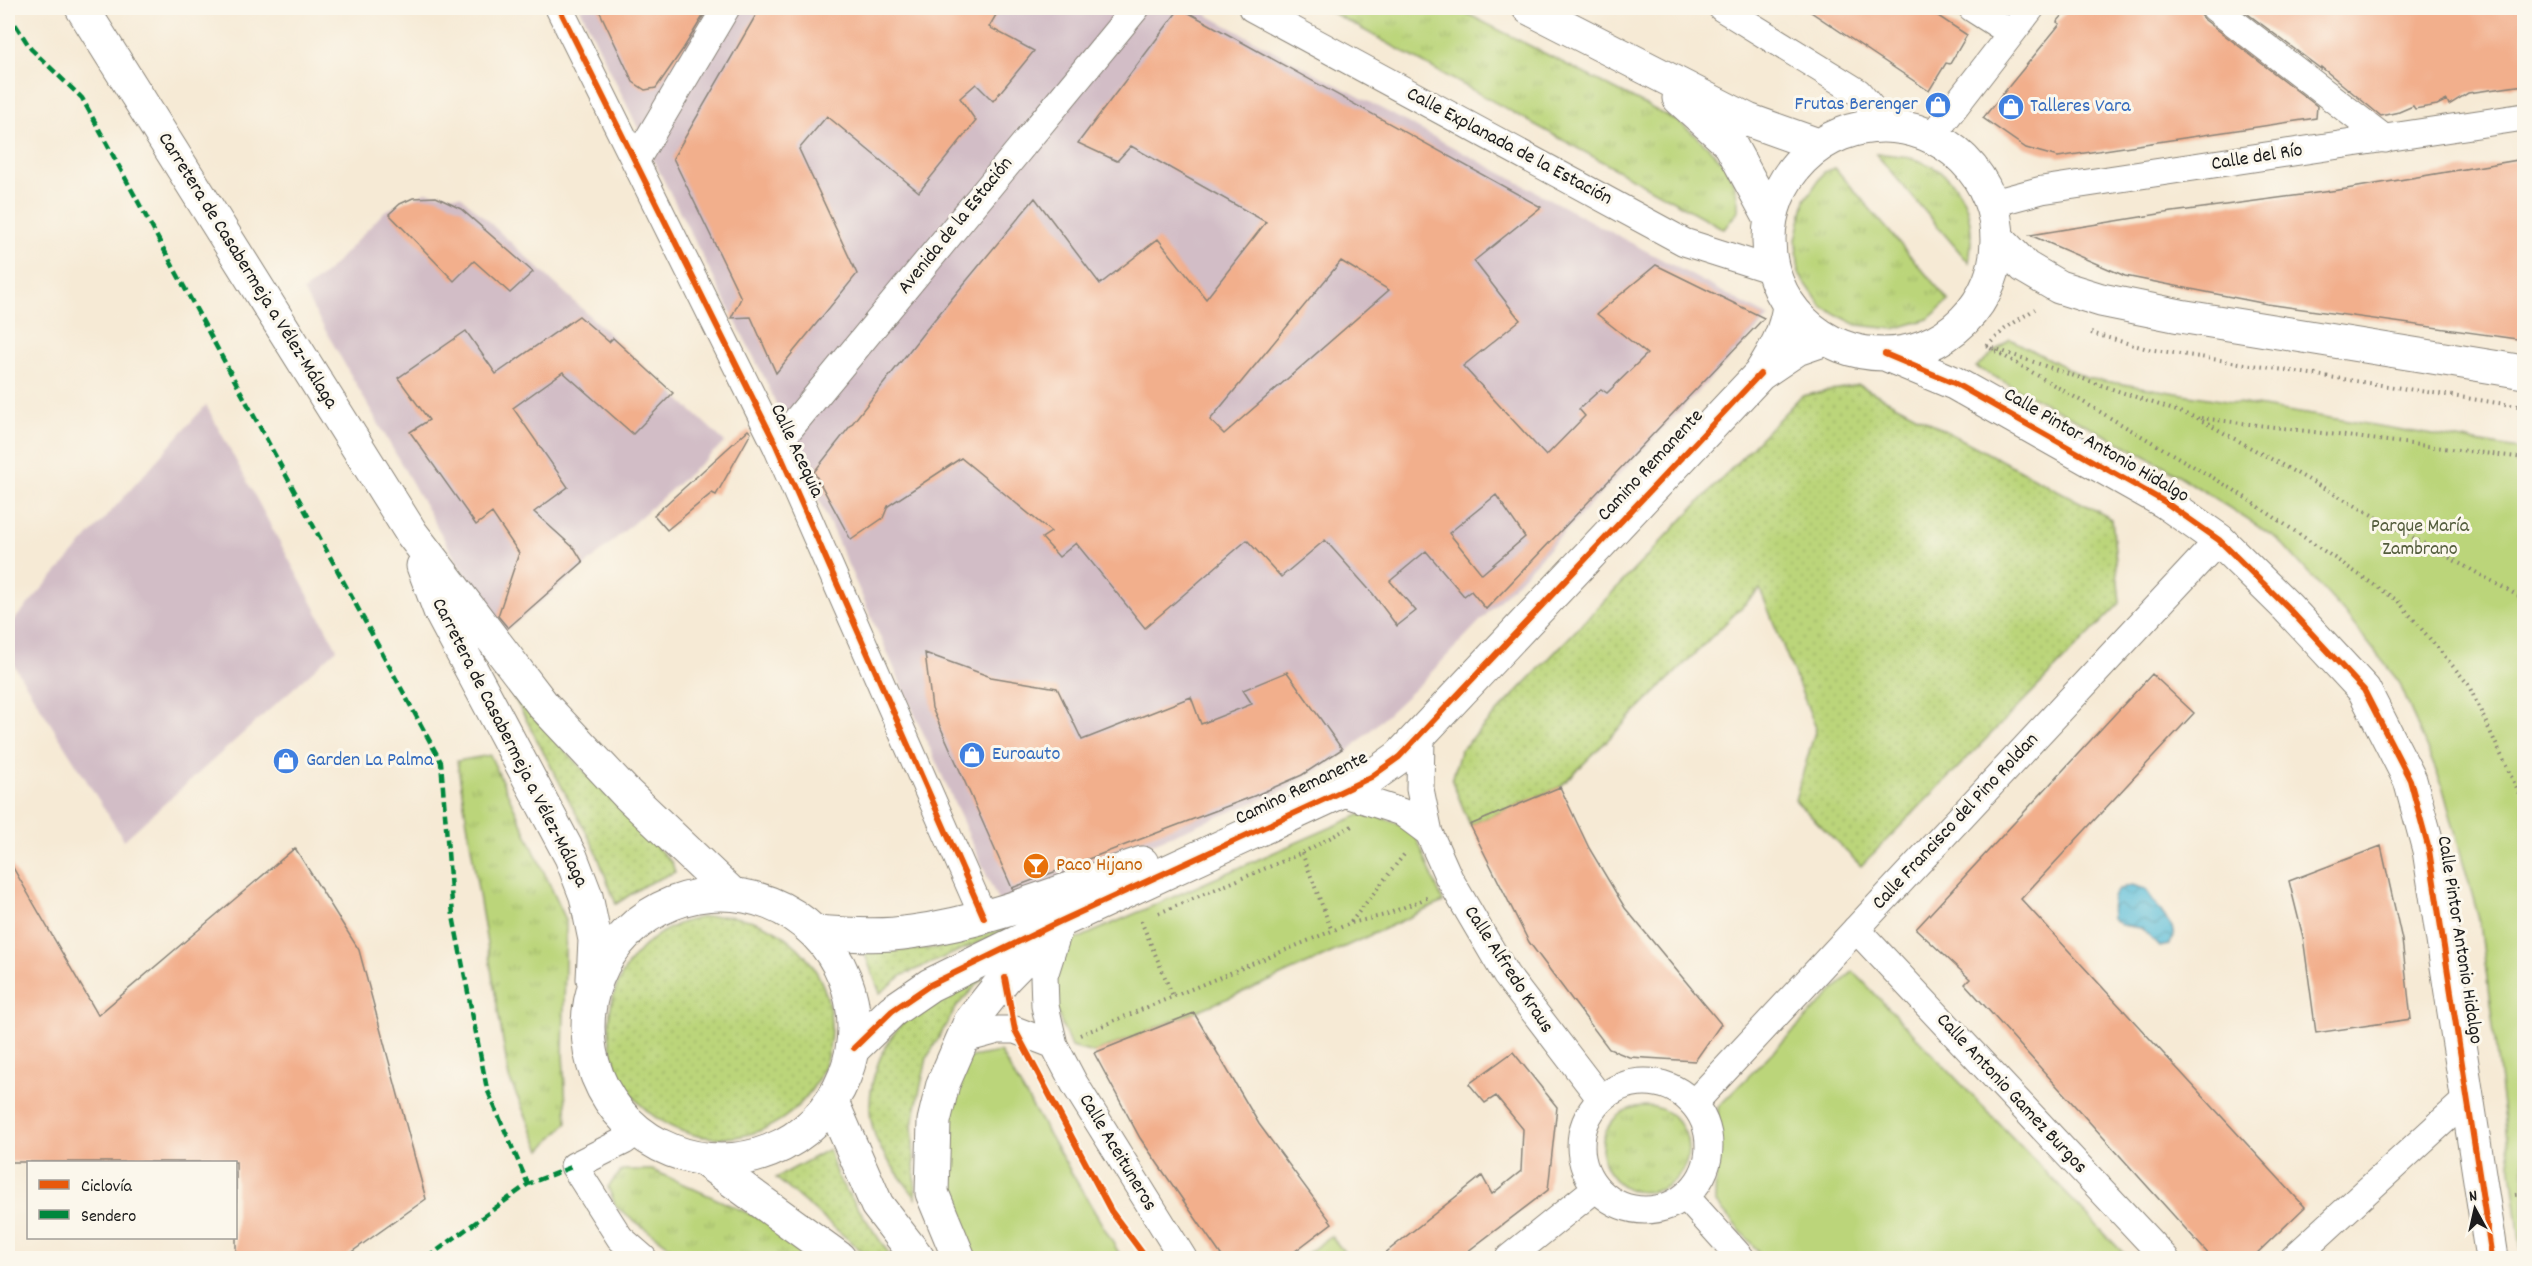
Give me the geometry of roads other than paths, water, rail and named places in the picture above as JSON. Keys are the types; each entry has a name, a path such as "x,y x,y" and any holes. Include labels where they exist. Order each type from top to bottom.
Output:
{"street":[{"name":"Carretera de Casabermeja a Vélez-Málaga","path":"82,8 412,534 543,705 626,793 732,894"},
{"name":"Calle Acequia","path":"559,8 776,444 984,918"},
{"path":"636,160 726,8"},
{"name":"Avenida de la Estación","path":"776,444 1136,8"},
{"name":"Calle Explanada de la Estación","path":"1252,8 1684,242 1772,270"},
{"path":"1529,8 1748,120 1818,145"},
{"path":"1722,8 1858,92 1886,124"},
{"path":"1972,8 2011,33"},
{"path":"1932,136 2031,8"},
{"path":"2215,8 2385,138"},
{"path":"1645,66 1730,144 1770,218"},
{"name":"Calle del Río","path":"1990,204 2042,190 2524,117"},
{"path":"1886,124 1910,128 1932,136 1963,156 1985,186 2000,241 1994,271 1985,295 1975,310 1947,335 1917,349 1885,354 1841,346 1826,339 1812,330 1789,305 1772,270 1768,244 1770,218 1780,190 1796,164 1818,145 1839,134 1886,124"},
{"path":"2000,241 2052,300 2101,300 2180,316 2524,372"},
{"name":"Camino Remanente","path":"1760,374 1782,336 1789,305"},
{"name":"Camino Remanente","path":"854,1048 892,1011 930,985 1061,921 1371,777 1399,757 1760,374 1797,349 1826,339"},
{"name":"Calle Pintor Antonio Hidalgo","path":"1885,354 1954,383 2165,502 2218,540 2287,607 2364,690 2410,780 2429,850 2492,1258"},
{"name":"Carretera de Casabermeja a Vélez-Málaga","path":"412,534 440,611 572,857 586,896 595,940 587,1029 593,1067 610,1102 636,1131 668,1150 704,1160"},
{"name":"Calle Francisco del Pino Roldan","path":"1694,1103 2218,540"},
{"name":"Calle Alfredo Kraus","path":"1421,735 1420,789 1430,833 1454,887 1506,975 1600,1099"},
{"path":"815,932 879,935 984,918 1325,798 1401,812 1430,833"},
{"path":"592,990 613,949 645,917 686,898 732,894 777,905 815,932 841,966 854,1005 854,1048 846,1077 832,1102 798,1137 753,1157 704,1160"},
{"path":"959,1258 932,1193 934,1121 943,1084 970,1022 1005,978 1061,921"},
{"name":"Calle Aceituneros","path":"1061,921 1044,976 1045,1006 1054,1045 1074,1083 1184,1258"},
{"name":"Calle Antonio Gamez Burgos","path":"1856,929 2165,1258"},
{"path":"961,1040 999,1030 1015,1030 1054,1045"},
{"path":"1648,1082 1673,1088 1694,1103 1707,1126 1709,1152 1702,1177 1685,1196 1663,1208 1639,1211 1615,1204 1596,1188 1584,1167 1580,1143 1586,1119 1600,1099 1622,1085 1648,1082"},
{"path":"2294,1258 2467,1099"},
{"path":"832,1102 877,1205 918,1258"},
{"path":"636,1131 624,1141 574,1166 620,1238 643,1258"},
{"path":"704,1160 839,1258"},
{"path":"1509,1258 1596,1188"},
{"path":"1685,1196 1741,1258"}],"water":[{"path":"2132,885 2145,889 2172,927 2174,937 2169,945 2159,947 2141,928 2121,925 2112,918 2111,905 2116,892"}],"place":[{"name":"Frutas Berenger","path":"1938,105"},
{"name":"Talleres Vara","path":"2011,107"},
{"name":"Euroauto","path":"972,755"},
{"name":"Garden La Palma","path":"286,761"},
{"name":"Paco Hijano","path":"1036,866"}],"park label":[{"name":"Parque María Zambrano","path":"2420,538"}]}
